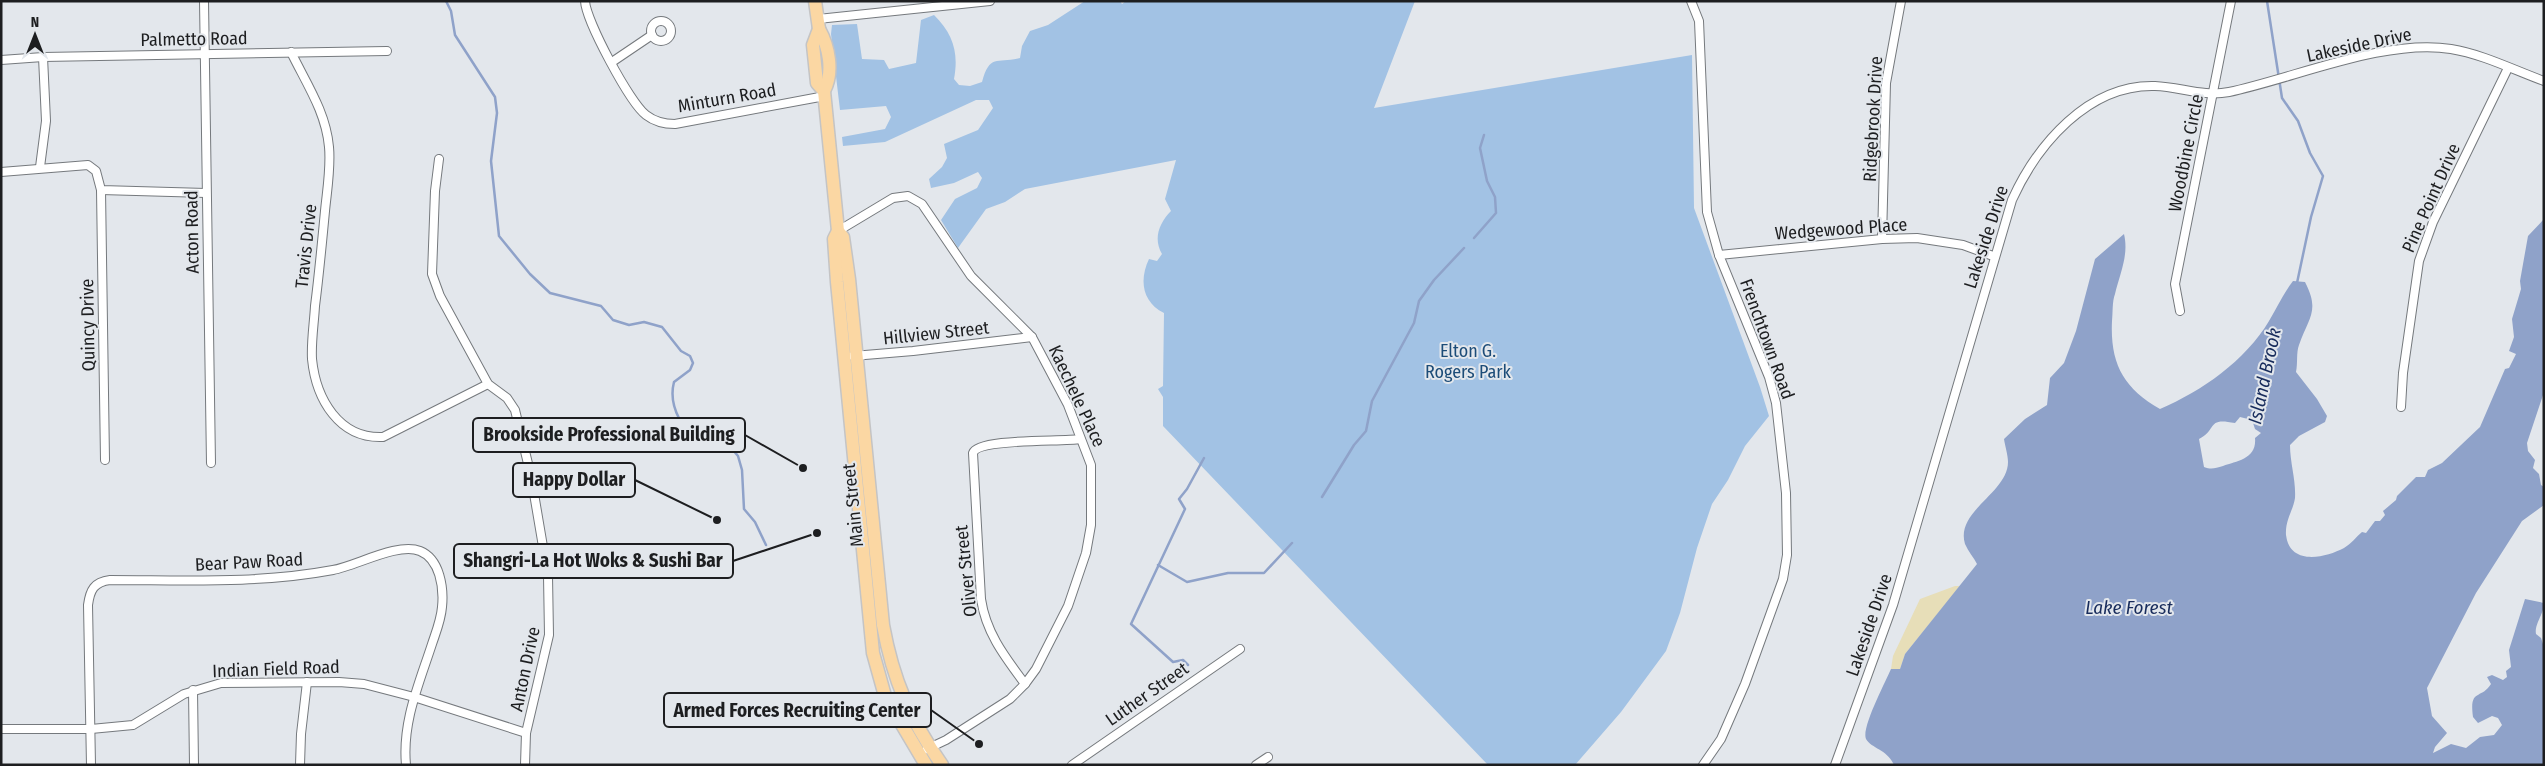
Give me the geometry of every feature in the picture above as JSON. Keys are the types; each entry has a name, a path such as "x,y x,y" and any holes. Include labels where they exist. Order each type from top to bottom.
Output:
{"main road":[{"name":"Main Street","path":"815,1 818,24 813,45 817,83 824,93 838,231 843,238 851,356 869,545 873,653 885,696 924,750 942,765"},
{"name":"Main Street","path":"869,545 887,648 903,700 924,750 926,765"},
{"path":"873,653 887,648"}],"street":[{"name":"Acton Road","path":"204,1 211,463"},
{"name":"Minturn Road","path":"585,1 591,24 612,62 640,109 652,119 666,124 675,124 824,93"},
{"path":"818,24 990,1"},
{"name":"Frenchtown Road","path":"1691,1 1699,21 1701,46 1705,198 1719,255 1769,377 1776,403 1786,493 1787,556 1783,579 1745,684 1721,738 1703,765"},
{"name":"Ridgebrook Drive","path":"1882,239 1886,83 1901,1"},
{"name":"Woodbine Circle","path":"2180,311 2175,284 2231,1"},
{"path":"612,62 652,35"},
{"name":"Lakeside Drive","path":"1835,765 1896,596 1994,256 2012,200 2032,162 2057,132 2084,110 2109,95 2135,87 2157,86 2212,95 2374,54 2416,47 2452,49 2544,81"},
{"name":"Palmetto Road","path":"1,60 43,57 387,51"},
{"name":"Travis Drive","path":"291,52 319,108 329,146 328,181 312,338 315,377 319,394 326,407 336,419 358,434 375,437 392,434 488,384"},
{"path":"40,167 46,121 43,57"},
{"name":"Pine Point Drive","path":"2401,407 2402,373 2419,261 2433,222 2508,68"},
{"path":"439,159 435,192 432,274 440,296 488,384"},
{"path":"1,172 40,167 88,165 96,171 102,190 206,193"},
{"name":"Quincy Drive","path":"102,190 105,460"},
{"name":"Kaechele Place","path":"838,231 893,198 908,196 915,198 927,209 971,276 1032,337 1068,406 1080,439 1088,454 1093,477 1091,525 1086,553 1068,606 1036,669 1026,684 989,712 924,750"},
{"name":"Wedgewood Place","path":"1719,255 1882,239 1917,238 1948,242 1994,256"},
{"name":"Hillview Street","path":"851,356 1032,337"},
{"name":"Anton Drive","path":"488,384 507,398 515,410 531,476 548,576 549,636 526,733 525,765"},
{"name":"Oliver Street","path":"1026,684 988,630 982,609 972,466 974,450 978,447 994,443 1080,439"},
{"name":"Bear Paw Road","path":"90,729 88,605 90,593 97,584 110,580 233,581 274,579 340,569 402,549 419,550 432,560 438,570 442,594 442,614 414,696"},
{"name":"Luther Street","path":"1072,765 1240,649"},
{"path":"300,765 300,734 307,682"},
{"name":"Indian Field Road","path":"1,729 90,729 133,725 170,700 192,690 221,683 307,682 358,683 414,696 526,733"},
{"path":"192,690 194,765"},
{"path":"406,765 406,732 414,696"},
{"path":"90,729 91,765"},
{"path":"1256,765 1268,757"}],"green space":[{"name":"Elton G. Rogers Park","path":"1085,1 1120,1 1122,4 1126,1 1415,1 1374,108 1692,55 1694,208 1769,416 1745,446 1728,480 1712,504 1697,548 1680,613 1666,651 1621,712 1575,765 1488,765 1163,426 1163,397 1158,389 1163,386 1164,313 1151,303 1147,297 1144,290 1144,275 1149,259 1157,261 1162,254 1159,248 1158,237 1163,221 1171,211 1165,199 1176,160 1025,189 1005,202 986,209 958,248 941,220 955,199 977,188 982,178 978,172 954,183 931,188 929,179 942,167 947,158 944,144 978,130 993,108 989,100 976,100 885,142 843,146 842,137 885,129 891,117 886,106 840,110 831,34 832,25 857,24 862,59 884,60 889,69 916,63 921,20 934,15 946,29 953,44 956,60 954,79 959,85 970,86 982,82 991,63 1020,58 1022,46 1030,31 1048,25"}],"sand":[{"path":"1955,586 1960,586 1905,654 1900,669 1891,669 1893,656 1920,599"}],"water":[{"name":"Lake Forest","path":"2544,219 2544,392 2527,443 2528,451 2535,460 2533,468 2539,474 2541,485 2544,487 2544,505 2522,521 2476,593 2427,688 2432,716 2447,733 2435,747 2433,753 2451,744 2466,748 2480,737 2494,735 2502,725 2498,718 2492,716 2478,723 2473,717 2474,698 2491,684 2487,677 2492,675 2503,680 2507,677 2506,671 2511,667 2509,650 2525,599 2544,603 2536,634 2541,638 2544,647 2544,765 1894,765 1884,752 1866,739 1865,733 1870,715 1891,669 1900,669 1905,654 1977,564 1965,544 1964,532 1974,512 1992,493 2006,473 2008,459 2004,439 2025,419 2047,405 2050,378 2064,363 2076,331 2095,259 2124,234 2125,257 2113,304 2113,350 2121,373 2128,383 2147,401 2160,409 2207,384 2235,362 2259,336 2293,281 2305,282 2312,300 2312,307 2298,348 2296,372 2317,399 2327,416 2325,422 2299,436 2290,445 2295,498 2286,535 2289,545 2294,552 2309,557 2336,552 2347,546 2362,532 2366,533 2375,521 2380,521 2385,515 2383,511 2396,500 2397,496 2416,477 2425,477 2428,470 2442,463 2480,427 2505,369 2509,368 2516,354 2509,351 2514,337 2512,319 2521,289 2520,281 2528,236","holes":["2240,417 2252,420 2255,429 2261,433 2255,438 2253,451 2249,455 2240,460 2211,469 2204,467 2199,439 2213,425 2220,422 2235,423"]}],"waterway":[{"path":"446,1 451,11 455,35 495,97 497,113 491,161 499,236 530,274 550,293 601,306 613,320 629,325 644,322 662,327 681,351 690,356 693,363 690,370 674,382 673,401 679,419 691,434 708,442 727,443 738,456 742,470 744,509 755,522 766,545"},
{"name":"Island Brook","path":"2267,1 2282,98 2298,121 2310,153 2323,176 2311,217 2297,283"},
{"path":"1474,238 1496,213 1495,197 1487,181 1480,148 1484,135"},
{"path":"1322,497 1354,445 1366,431 1372,401 1414,323 1419,301 1434,280 1464,248"},
{"path":"1188,665 1183,660 1173,662 1131,624 1185,509 1179,499 1187,489 1204,458"},
{"path":"1158,565 1187,582 1228,573 1264,573 1292,543"}],"place":[{"name":"Brookside Professional Building","path":"803,468"},
{"name":"Happy Dollar","path":"717,520"},
{"name":"Shangri-La Hot Woks & Sushi Bar","path":"817,533"},
{"name":"Armed Forces Recruiting Center","path":"979,744"}]}
